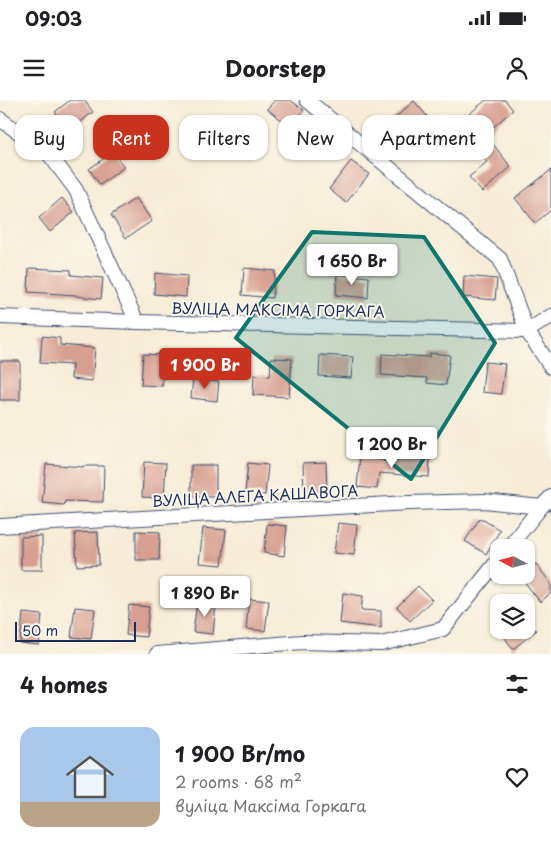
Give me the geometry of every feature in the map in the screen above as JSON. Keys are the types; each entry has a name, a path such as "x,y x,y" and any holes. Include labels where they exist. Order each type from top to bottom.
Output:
{"street":[{"path":"307,100 500,259 527,331 551,367"},
{"path":"0,119 49,154 76,190 137,322"},
{"path":"527,331 551,316"},
{"name":"ВУЛІЦА МАКСІМА ГОРКАГА","path":"0,317 527,331"},
{"path":"515,539 551,497"},
{"name":"ВУЛІЦА АЛЕГА КАШАВОГА","path":"0,526 409,503 484,502 541,507"},
{"path":"157,654 302,642 378,649 443,629 490,571"}],"highlighted area":[{"path":"312,232 424,237 495,343 411,479 236,338"}],"building":[{"path":"70,100 84,100 93,112 83,120 83,115 57,115 55,112"},
{"path":"275,100 290,100 304,110 300,115 278,115 278,117 267,109"},
{"path":"486,100 505,100 513,110 494,126 494,115 468,115"},
{"path":"414,101 426,115 398,115"},
{"path":"494,145 511,167 482,192 469,177 487,162 485,160 494,160"},
{"path":"102,160 119,160 124,167 100,185 89,169"},
{"path":"351,161 369,174 346,203 329,189"},
{"path":"551,170 551,210 535,223 515,198"},
{"path":"62,198 74,212 50,232 39,218"},
{"path":"136,198 152,221 126,238 111,215"},
{"path":"29,268 71,270 71,275 103,278 101,299 76,295 28,292"},
{"path":"244,268 275,271 272,298 242,295"},
{"path":"155,273 187,276 186,297 154,294"},
{"path":"337,274 369,277 368,298 336,295"},
{"path":"464,276 497,279 495,300 463,297"},
{"path":"42,336 60,338 60,345 95,348 92,381 71,379 72,365 40,363"},
{"path":"430,353 450,355 446,385 427,383 427,378 381,375 382,354 429,357"},
{"path":"143,354 165,355 162,386 141,385"},
{"path":"320,355 353,357 351,378 319,376"},
{"path":"271,358 292,359 289,397 253,395 254,375 270,376"},
{"path":"0,361 20,361 20,400 0,400"},
{"path":"485,362 505,364 501,394 482,392"},
{"path":"193,379 219,382 217,401 191,398"},
{"path":"399,454 430,456 429,477 379,473 377,489 357,487 360,457 398,462"},
{"path":"144,462 166,463 164,498 142,497"},
{"path":"326,462 327,491 304,492 303,463"},
{"path":"248,463 268,465 265,495 245,493"},
{"path":"46,464 83,467 104,466 103,502 65,501 64,505 42,503"},
{"path":"191,465 216,465 216,497 191,497"},
{"path":"480,518 500,530 495,539 490,539 490,547 486,554 465,541"},
{"path":"338,523 357,525 354,555 334,553"},
{"path":"267,524 287,526 284,556 264,553"},
{"path":"203,528 226,530 222,565 199,563"},
{"path":"136,531 160,532 159,560 136,560"},
{"path":"98,532 99,565 77,566 75,533"},
{"path":"42,536 42,570 21,570 21,537"},
{"path":"535,565 551,584 551,593 540,602 526,584 535,584"},
{"path":"418,586 432,600 410,621 397,607"},
{"path":"343,593 363,596 361,610 381,611 381,628 340,623"},
{"path":"249,599 269,601 265,631 246,629"},
{"path":"197,602 216,604 213,634 193,632"},
{"path":"129,605 149,607 146,637 126,635"},
{"path":"75,607 95,609 91,639 71,637"},
{"path":"23,613 42,615 39,645 20,643"},
{"path":"506,639 526,639 513,649"}]}
